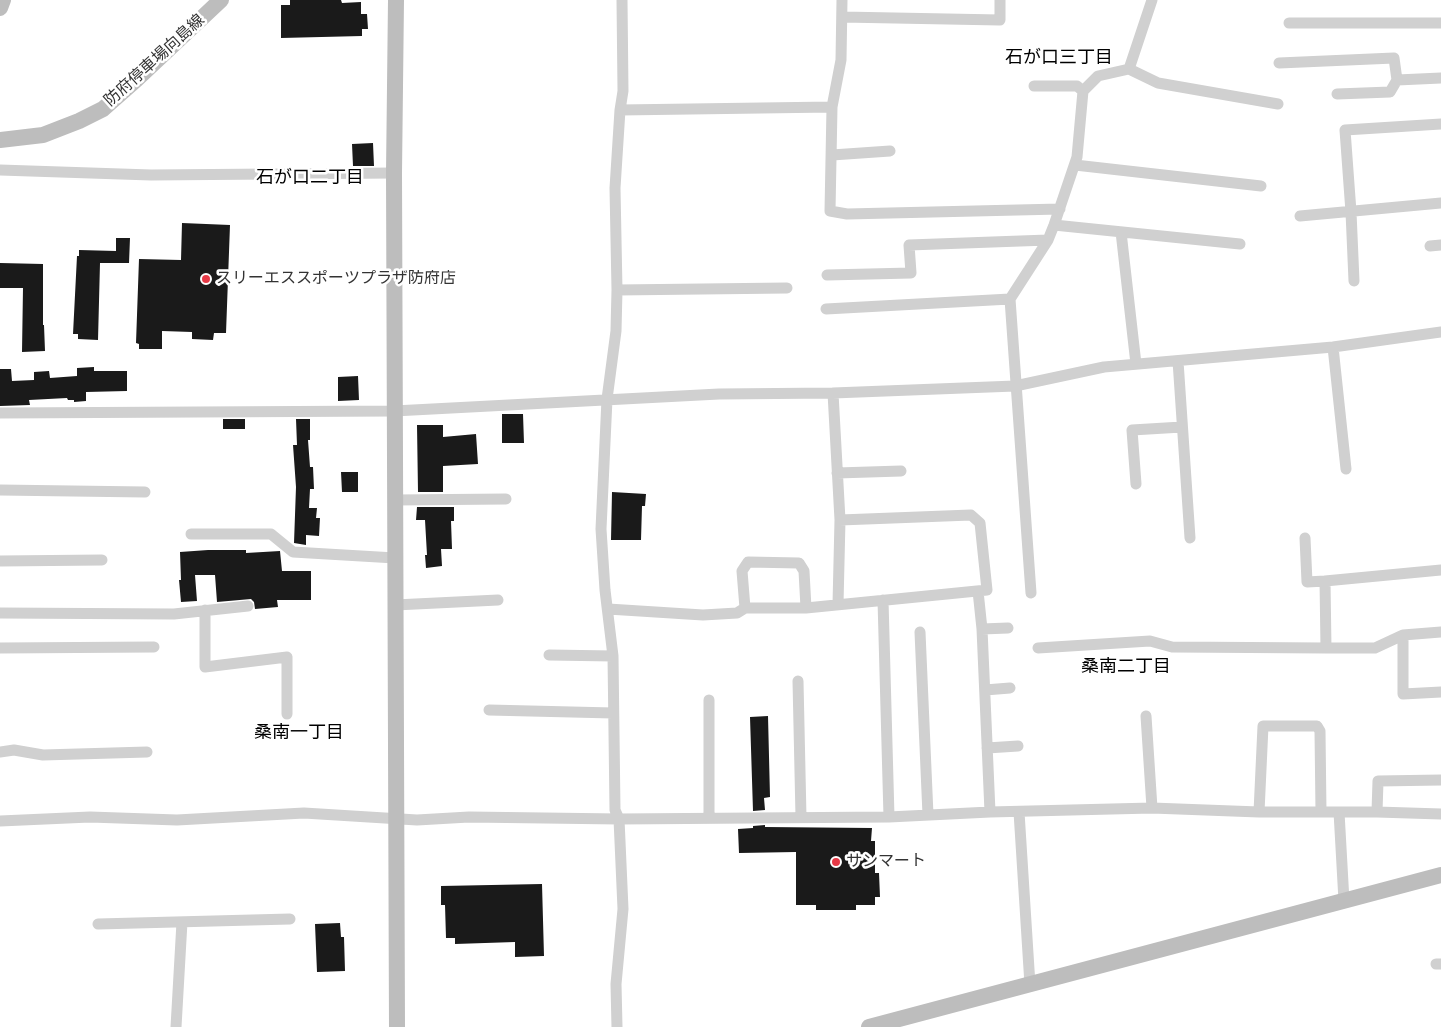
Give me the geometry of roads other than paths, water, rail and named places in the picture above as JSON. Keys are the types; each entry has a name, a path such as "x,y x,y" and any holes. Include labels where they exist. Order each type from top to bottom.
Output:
{"street":[{"path":"0,8 3,0"},
{"name":"防府停車場向島線","path":"0,140 43,135 103,109 221,0"},
{"path":"396,0 394,411 397,1027"},
{"path":"617,1027 616,984 624,909 619,819 615,810 613,656 601,529 607,399 616,331 615,188 623,91 622,0"},
{"path":"842,0 841,60 832,107 830,211 847,214 1060,209"},
{"path":"842,18 1000,20 1000,0"},
{"path":"1129,69 1152,0"},
{"path":"1289,23 1441,23"},
{"path":"1279,63 1394,58 1397,80 1390,92 1337,94"},
{"path":"1031,593 1010,299 1048,240 1060,209 1077,157 1083,91 1098,76 1129,69 1158,83 1278,104"},
{"path":"1397,80 1441,78"},
{"path":"1034,86 1078,86 1083,91"},
{"path":"620,110 832,107"},
{"path":"1354,281 1345,130 1441,124"},
{"path":"832,155 890,150"},
{"path":"1075,164 1260,186"},
{"path":"0,170 151,175 394,172"},
{"path":"1300,216 1441,203"},
{"path":"1054,225 1240,244"},
{"path":"1121,232 1136,364"},
{"path":"827,275 911,274 909,245 1048,240"},
{"path":"617,290 787,288"},
{"path":"826,310 1010,299"},
{"path":"0,414 394,411 720,394 833,393 1015,386 1104,367 1333,348 1441,332"},
{"path":"1333,348 1346,469"},
{"path":"1178,361 1190,538"},
{"path":"833,393 840,520 838,604"},
{"path":"1136,484 1132,430 1182,427"},
{"path":"837,473 901,471"},
{"path":"0,490 145,492"},
{"path":"395,500 506,499"},
{"path":"608,609 703,615 737,614 745,608 806,608 987,590 980,523 971,515 840,520"},
{"path":"191,534 271,534 293,552 395,558"},
{"path":"1305,538 1307,582 1441,570"},
{"path":"0,561 102,560"},
{"path":"745,608 742,571 748,562 799,563 804,571 806,608"},
{"path":"1325,581 1326,648"},
{"path":"978,591 982,629 990,812"},
{"path":"395,605 498,600"},
{"path":"883,600 889,817"},
{"path":"0,613 174,614 248,606"},
{"path":"205,610 205,667 287,657 287,714"},
{"path":"982,629 1008,628"},
{"path":"920,632 928,815"},
{"path":"1038,648 1150,642 1172,647 1375,648 1403,635 1441,632"},
{"path":"1403,635 1403,694 1441,692"},
{"path":"0,648 154,647"},
{"path":"549,655 613,656"},
{"path":"798,681 801,817"},
{"path":"984,690 1010,688"},
{"path":"709,700 709,817"},
{"path":"490,710 613,713"},
{"path":"1146,716 1152,808"},
{"path":"1260,812 1263,726 1317,726 1320,731 1321,812"},
{"path":"987,748 1018,746"},
{"path":"0,752 14,750 43,756 147,752"},
{"path":"1377,812 1378,781 1441,780"},
{"path":"0,821 90,817 177,820 304,813 416,820 469,817 619,819 889,817 990,812 1152,808 1260,812 1441,814"},
{"path":"1018,812 1030,985"},
{"path":"1340,812 1344,901"},
{"path":"874,1027 1441,875"},
{"path":"98,924 290,919"},
{"path":"176,1027 182,922"}],"place":[{"name":"スリーエススポーツプラザ防府店","path":"206,279"},
{"name":"サンマート","path":"836,862"}],"district":[{"name":"石が口三丁目","path":"1059,58"},
{"name":"石が口二丁目","path":"310,178"},
{"name":"桑南二丁目","path":"1126,667"},
{"name":"桑南一丁目","path":"299,733"}]}
